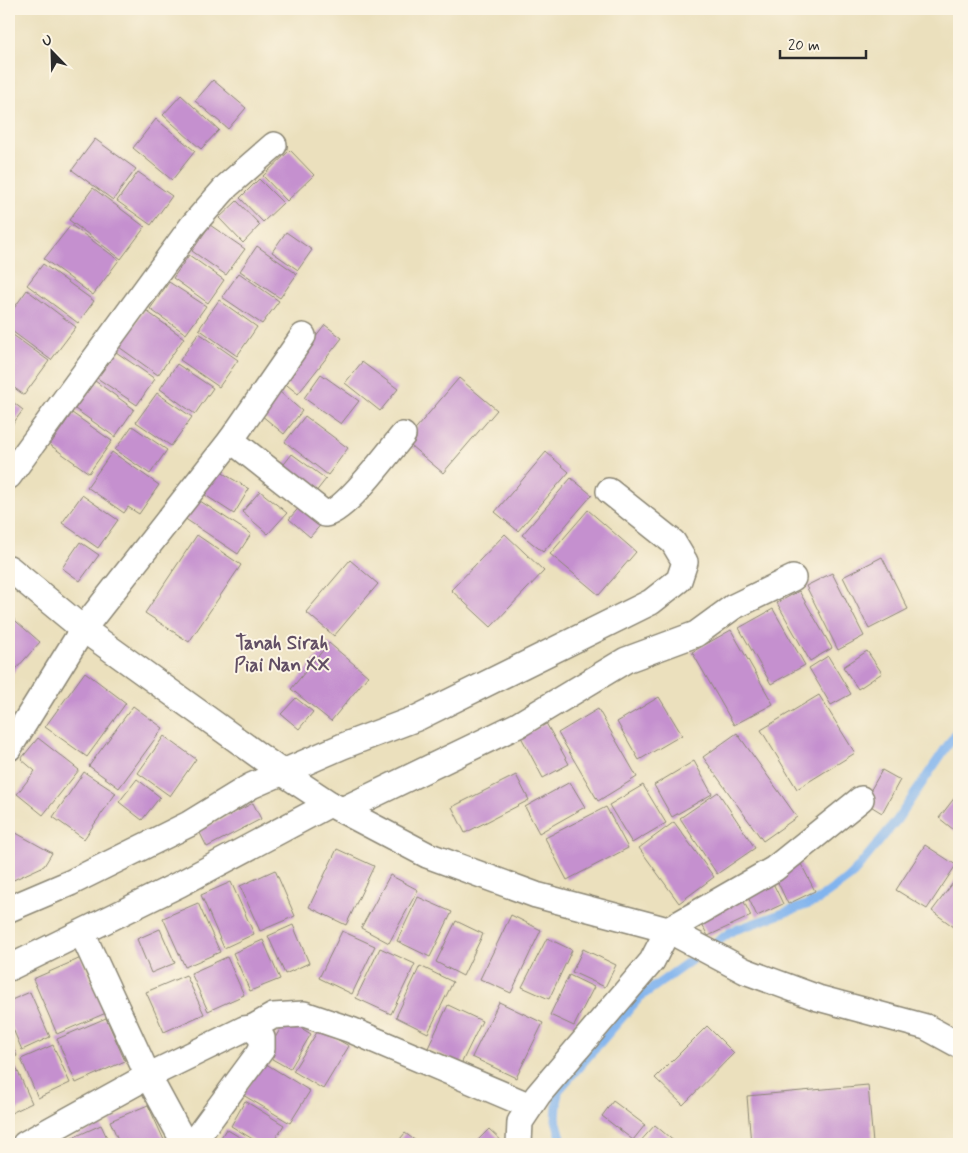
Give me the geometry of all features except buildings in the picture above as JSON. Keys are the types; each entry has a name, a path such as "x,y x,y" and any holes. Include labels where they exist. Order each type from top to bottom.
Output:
{"street":[{"path":"9,476 192,226 227,186 274,145"},
{"path":"9,748 82,629 231,440 303,336"},
{"path":"231,440 325,514 332,513 345,503 403,435"},
{"path":"9,909 70,883 189,824 251,786 417,718 651,602 679,580 685,562 673,542 609,491"},
{"path":"9,568 82,629 283,773 336,807 427,855 536,895 674,934 745,971 818,998 926,1027 959,1045"},
{"path":"9,968 336,807 518,725 626,660 696,634 733,608 793,578"},
{"path":"519,1144 520,1122 530,1106 674,934 774,869 861,799"},
{"path":"82,933 148,1076 184,1144"},
{"path":"25,1144 148,1076 244,1029 252,1028 273,1016 304,1014 351,1030 530,1106"},
{"path":"192,1144 262,1049 262,1038 252,1028"}],"waterway":[{"path":"563,1144 556,1120 558,1091 640,997 732,931 815,902 851,876 897,820 956,733 959,722"}],"district":[{"name":"Tanah Sirah Piai Nan XX","path":"282,653"}]}
